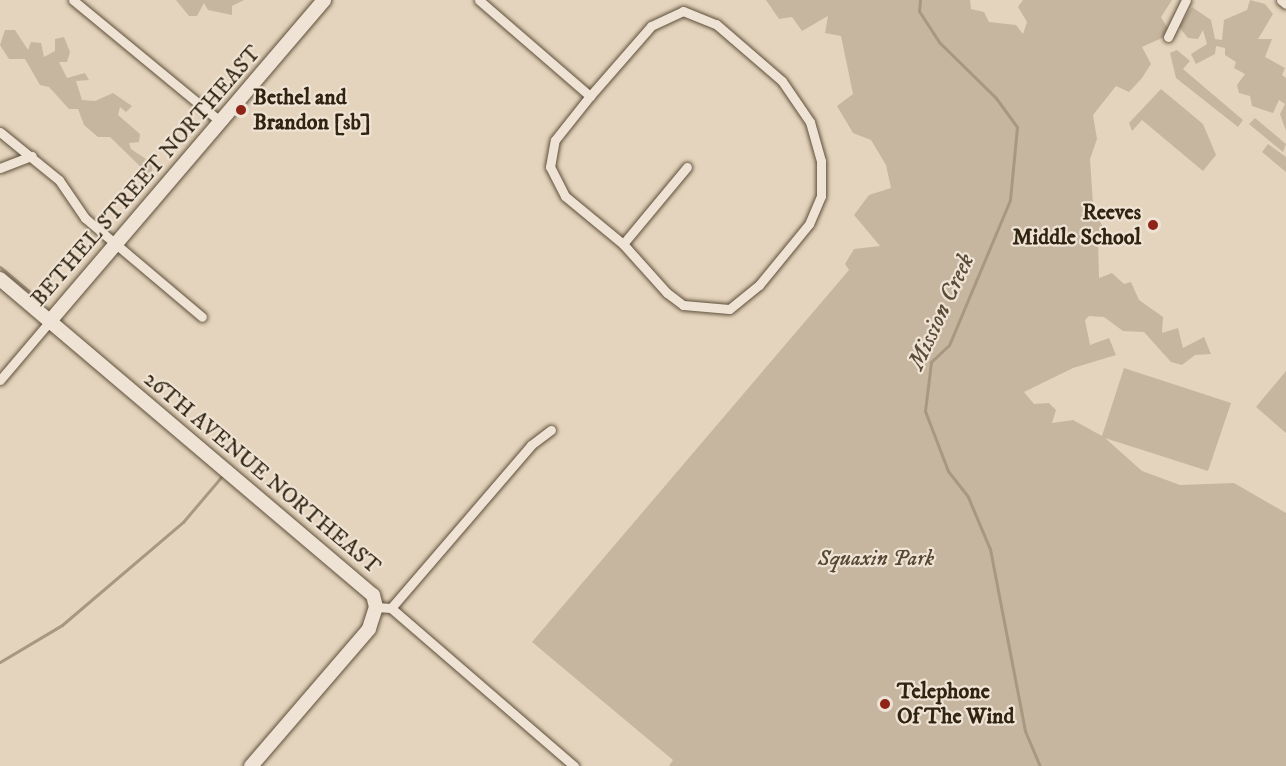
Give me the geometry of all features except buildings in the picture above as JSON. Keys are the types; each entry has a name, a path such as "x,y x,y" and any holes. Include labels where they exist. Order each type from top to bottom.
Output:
{"street":[{"path":"73,0 221,122"},
{"name":"BETHEL STREET NORTHEAST","path":"0,380 324,0"},
{"path":"479,0 590,96"},
{"path":"1168,37 1186,0"},
{"path":"1281,0 1286,4"},
{"path":"693,12 716,24 787,87 810,122 822,161 821,196 809,224 759,285 729,309 683,305 623,244 565,196 550,167 555,140 590,96 660,19 693,12"},
{"path":"0,132 59,180 85,218 202,317"},
{"path":"0,168 32,156"},
{"path":"623,244 687,167"},
{"name":"26TH AVENUE NORTHEAST","path":"0,279 352,572 383,608 574,766"},
{"path":"251,766 361,640 383,608 531,445 550,430"}],"green space":[{"path":"176,0 244,0 232,6 232,15 208,10 204,3 197,16 189,16"},
{"name":"Squaxin Park","path":"766,0 970,0 971,9 984,12 989,22 1016,25 1023,34 1027,22 1018,7 1023,0 1172,0 1161,17 1168,29 1164,37 1142,47 1151,64 1142,78 1129,92 1116,86 1093,115 1097,139 1090,159 1093,204 1080,214 1095,209 1103,228 1098,238 1099,278 1112,273 1124,284 1131,282 1139,300 1163,317 1162,333 1178,328 1183,348 1204,337 1211,354 1195,355 1182,365 1171,362 1144,332 1123,331 1104,317 1089,316 1085,320 1090,345 1109,338 1116,355 1073,368 1024,392 1034,404 1049,403 1056,410 1052,423 1073,420 1102,436 1124,368 1231,403 1208,471 1105,438 1142,471 1180,485 1234,483 1286,513 1286,766 669,766 673,760 532,642 849,270 845,264 854,249 880,246 854,215 869,195 891,188 886,165 871,140 853,133 837,106 853,94 841,36 825,33 828,16 802,31 792,17 779,19"},
{"path":"1250,0 1265,4 1273,14 1258,39 1272,39 1265,57 1285,68 1282,75 1286,78 1286,131 1280,114 1285,104 1279,100 1273,113 1252,106 1250,96 1239,93 1237,85 1245,74 1234,68 1236,62 1225,55 1225,48 1216,46 1215,54 1196,64 1191,54 1207,44 1203,30 1198,39 1188,38 1179,27 1192,7 1211,20 1215,39 1222,40 1224,20 1247,10"},
{"path":"5,30 15,30 28,50 31,42 41,43 44,57 55,51 55,39 64,37 70,52 67,62 59,62 67,78 85,73 89,80 76,81 82,100 95,101 113,93 132,106 126,112 120,107 118,115 140,134 139,142 129,143 131,149 152,163 152,172 148,174 110,137 98,137 84,125 78,109 69,109 49,87 40,85 25,59 9,59 0,45"},
{"path":"1177,50 1190,61 1183,69 1243,120 1238,127 1176,78 1170,53"},
{"path":"1161,89 1203,124 1216,155 1203,171 1142,120 1132,131 1129,123"},
{"path":"1255,118 1286,144 1283,152 1249,124"},
{"path":"1268,144 1286,157 1286,172 1262,152"},
{"path":"1286,371 1286,433 1256,407"}],"waterway":[{"name":"Mission Creek","path":"920,0 919,11 940,43 996,98 1017,127 1010,200 949,345 931,362 925,411 948,471 968,497 990,549 1025,731 1040,766"},
{"path":"0,267 42,302"},
{"path":"0,662 62,625 183,522 222,476"}],"place":[{"name":"Bethel and Brandon [sb]","path":"241,110"},
{"name":"Reeves Middle School","path":"1153,225"},
{"name":"Telephone Of The Wind","path":"885,704"}]}
